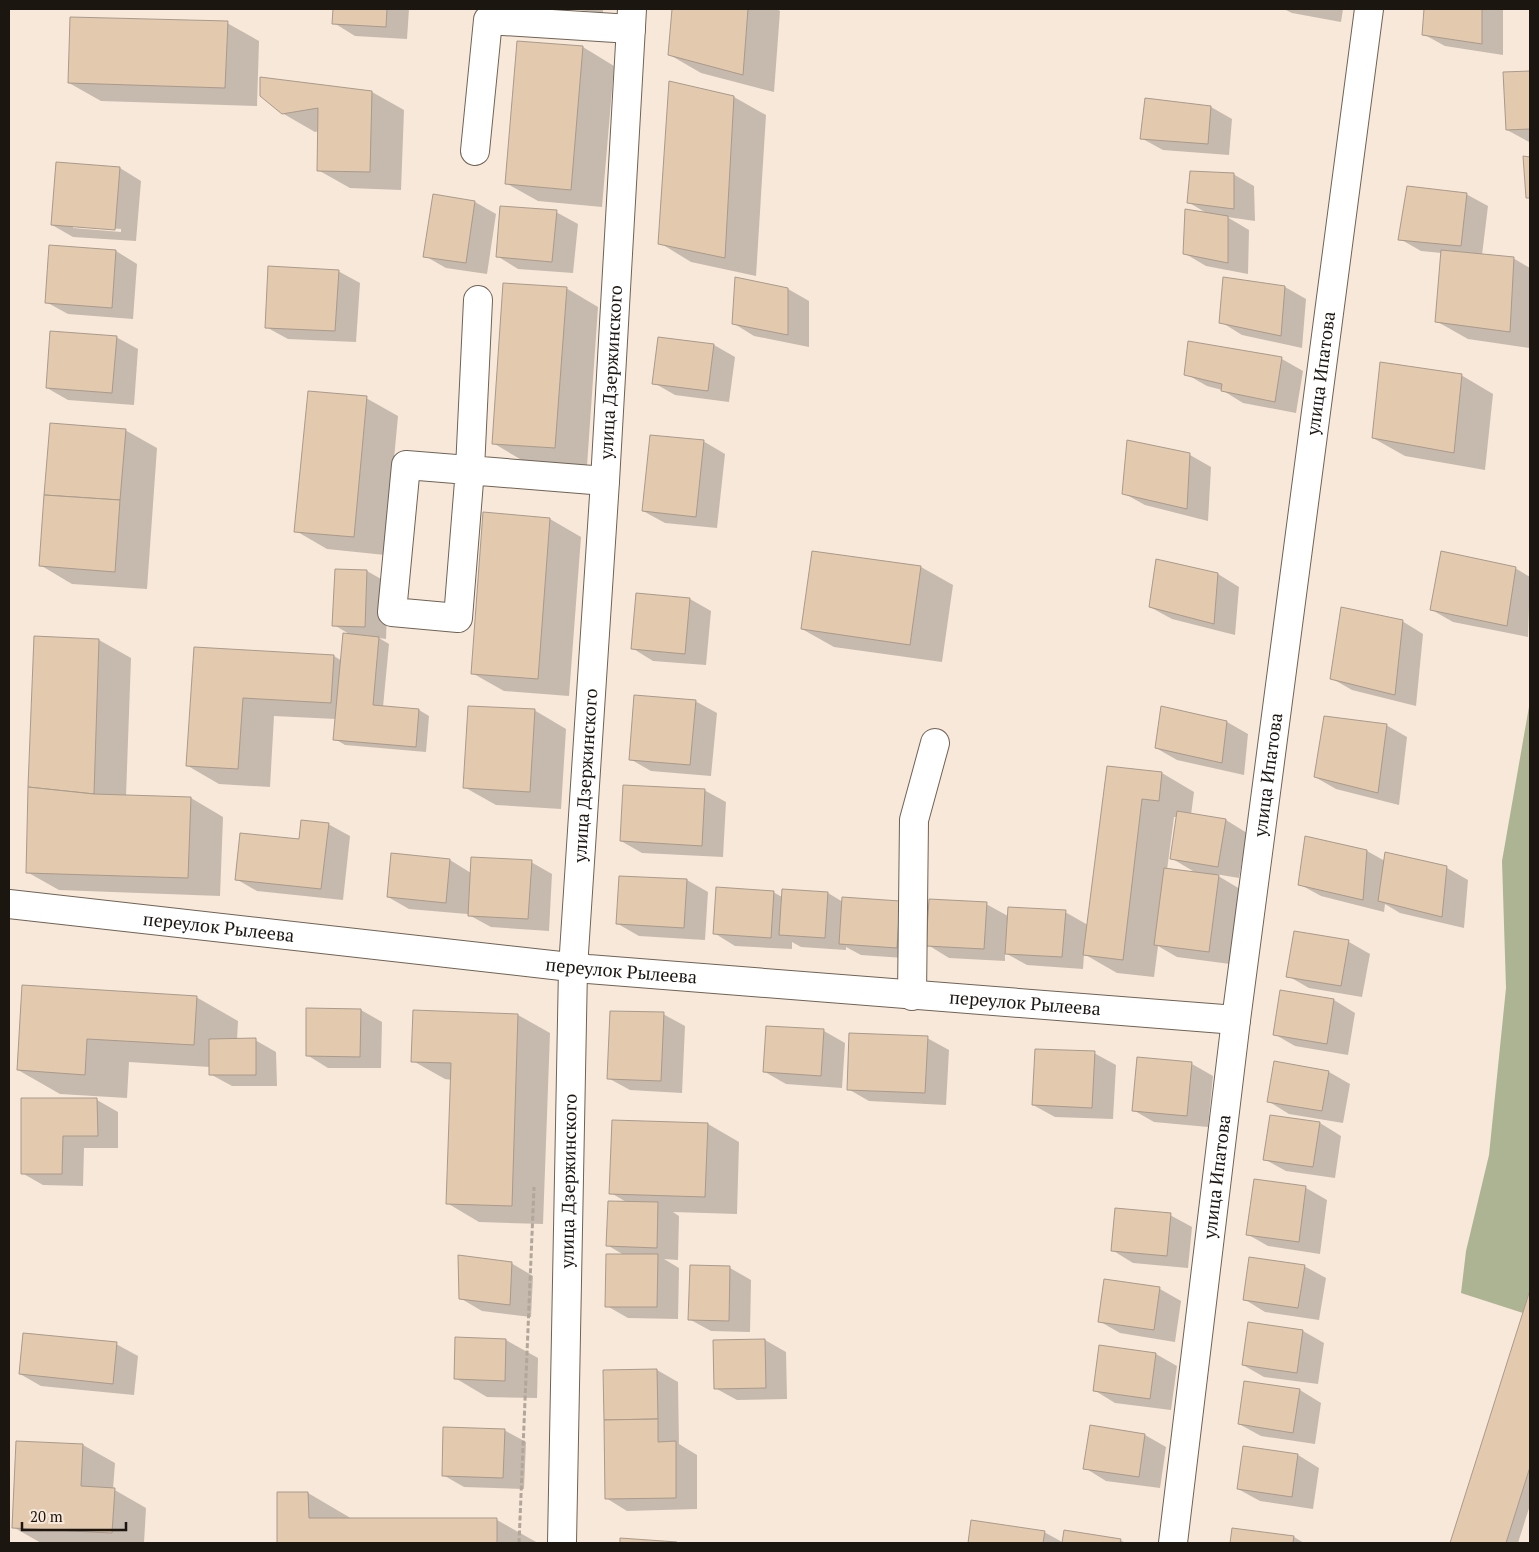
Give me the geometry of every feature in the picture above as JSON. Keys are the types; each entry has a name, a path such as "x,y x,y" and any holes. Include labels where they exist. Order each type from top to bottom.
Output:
{"street":[{"name":"улица Ипатова","path":"1173,1543 1236,1020 1369,9"},
{"path":"475,151 488,20 632,19"},
{"name":"улица Дзержинского","path":"562,1543 573,968 605,482 632,19"},
{"path":"478,300 470,469 458,618 392,612 406,464 470,469 605,482"},
{"path":"912,996 914,820 935,743"},
{"name":"переулок Рылеева","path":"9,904 573,968 1236,1020"}],"green space":[{"path":"1530,701 1530,1290 1523,1313 1461,1293 1466,1251 1489,1155 1506,988 1502,861"}],"building":[{"path":"333,9 387,9 386,27 332,24"},
{"path":"672,9 748,9 743,75 668,55"},
{"path":"1424,9 1482,9 1482,44 1422,35"},
{"path":"70,17 228,21 225,88 68,83"},
{"path":"517,41 583,46 571,190 505,184"},
{"path":"1530,71 1530,129 1506,130 1503,72"},
{"path":"260,77 372,91 370,172 317,171 318,108 282,114 260,96"},
{"path":"669,81 734,96 725,258 658,244"},
{"path":"1145,98 1211,106 1208,144 1140,139"},
{"path":"1523,156 1530,157 1530,198 1526,198"},
{"path":"56,162 120,167 115,230 51,225"},
{"path":"1190,171 1234,173 1234,209 1187,203"},
{"path":"1407,186 1467,193 1461,246 1398,240"},
{"path":"433,194 475,201 466,263 423,257"},
{"path":"500,206 557,210 552,262 496,257"},
{"path":"1185,209 1228,216 1228,263 1183,254"},
{"path":"49,245 116,250 112,308 45,303"},
{"path":"1441,250 1514,257 1510,332 1435,322"},
{"path":"268,266 339,270 335,331 265,328"},
{"path":"735,277 788,288 788,335 732,324"},
{"path":"1223,277 1285,286 1281,336 1219,323"},
{"path":"503,283 567,287 555,448 492,444"},
{"path":"50,331 117,336 112,393 46,388"},
{"path":"658,337 714,344 708,391 652,384"},
{"path":"1188,341 1282,357 1275,402 1221,391 1222,384 1184,375"},
{"path":"1380,362 1462,374 1454,453 1372,438"},
{"path":"308,391 367,396 354,537 294,532"},
{"path":"50,423 126,429 120,500 44,495"},
{"path":"650,435 704,440 696,517 642,511"},
{"path":"1127,440 1190,453 1187,509 1122,494"},
{"path":"44,495 120,500 115,572 39,566"},
{"path":"483,512 550,518 538,679 471,674"},
{"path":"812,551 921,566 910,645 801,629"},
{"path":"1441,551 1516,567 1507,626 1430,610"},
{"path":"1156,559 1218,573 1214,624 1149,607"},
{"path":"335,569 367,570 365,627 332,626"},
{"path":"636,593 690,598 685,654 631,649"},
{"path":"1341,607 1403,620 1395,695 1330,679"},
{"path":"343,633 379,637 373,705 419,709 416,747 333,740"},
{"path":"34,636 99,639 94,794 28,787"},
{"path":"194,647 334,655 331,703 243,698 238,769 186,766"},
{"path":"634,695 696,700 690,765 629,760"},
{"path":"468,706 535,709 530,792 463,788"},
{"path":"1161,706 1227,721 1222,763 1155,748"},
{"path":"1324,716 1387,724 1378,793 1314,777"},
{"path":"1107,766 1162,772 1159,801 1142,799 1123,960 1083,955"},
{"path":"623,785 705,789 702,846 620,841"},
{"path":"28,787 94,794 191,797 188,878 26,873"},
{"path":"1177,811 1226,819 1218,867 1170,859"},
{"path":"301,820 329,823 321,889 235,880 240,833 299,839"},
{"path":"1305,836 1367,850 1363,900 1298,885"},
{"path":"1385,852 1447,866 1442,917 1378,901"},
{"path":"391,853 450,859 446,903 387,897"},
{"path":"471,857 532,860 528,919 468,916"},
{"path":"1164,868 1219,875 1209,952 1154,945"},
{"path":"619,876 687,879 684,928 616,924"},
{"path":"716,887 774,891 771,938 713,934"},
{"path":"782,889 828,892 825,938 779,935"},
{"path":"842,897 900,901 897,948 839,944"},
{"path":"929,899 987,902 984,949 926,946"},
{"path":"1008,907 1066,910 1062,957 1005,954"},
{"path":"1294,931 1349,940 1341,986 1286,977"},
{"path":"22,985 197,996 194,1045 87,1039 85,1075 17,1070"},
{"path":"1280,990 1334,999 1327,1044 1273,1035"},
{"path":"306,1008 361,1009 360,1057 306,1056"},
{"path":"413,1010 518,1014 512,1206 446,1204 451,1063 411,1062"},
{"path":"610,1011 664,1012 661,1081 607,1079"},
{"path":"766,1026 824,1029 821,1076 763,1072"},
{"path":"849,1033 928,1036 925,1093 847,1090"},
{"path":"256,1038 256,1075 209,1075 209,1039"},
{"path":"1035,1049 1095,1051 1092,1108 1032,1105"},
{"path":"1137,1057 1192,1062 1187,1116 1132,1111"},
{"path":"1274,1061 1329,1071 1322,1111 1267,1102"},
{"path":"21,1098 97,1098 98,1136 63,1136 62,1174 21,1174"},
{"path":"1270,1115 1320,1122 1313,1167 1263,1160"},
{"path":"612,1120 708,1123 705,1197 609,1194"},
{"path":"1254,1179 1306,1186 1299,1242 1246,1235"},
{"path":"608,1201 658,1202 657,1248 606,1246"},
{"path":"1115,1208 1171,1213 1167,1256 1111,1251"},
{"path":"606,1254 658,1254 657,1307 605,1307"},
{"path":"458,1255 512,1262 510,1305 459,1299"},
{"path":"1249,1257 1305,1265 1298,1308 1243,1300"},
{"path":"690,1265 730,1266 729,1321 688,1320"},
{"path":"1104,1279 1160,1287 1154,1330 1098,1322"},
{"path":"1530,1290 1530,1467 1506,1543 1450,1543"},
{"path":"1248,1322 1303,1330 1297,1373 1242,1365"},
{"path":"23,1333 117,1342 113,1384 19,1374"},
{"path":"455,1337 506,1339 505,1381 454,1379"},
{"path":"765,1339 766,1388 714,1389 713,1340"},
{"path":"1099,1345 1156,1353 1150,1399 1093,1391"},
{"path":"657,1369 658,1419 604,1420 603,1370"},
{"path":"1244,1381 1300,1389 1293,1433 1238,1424"},
{"path":"658,1419 658,1442 676,1441 676,1498 605,1499 604,1420"},
{"path":"1090,1425 1145,1434 1139,1477 1083,1469"},
{"path":"443,1427 505,1429 503,1478 442,1476"},
{"path":"16,1441 83,1444 81,1486 115,1488 112,1533 12,1528"},
{"path":"1243,1446 1298,1454 1292,1497 1237,1489"},
{"path":"277,1492 308,1492 309,1518 497,1518 497,1543 277,1543"},
{"path":"971,1520 1045,1531 1043,1543 968,1543"},
{"path":"1232,1528 1294,1536 1293,1543 1230,1543"},
{"path":"1064,1530 1121,1539 1120,1543 1062,1543"},
{"path":"620,1538 677,1542 677,1543 620,1543"}]}
